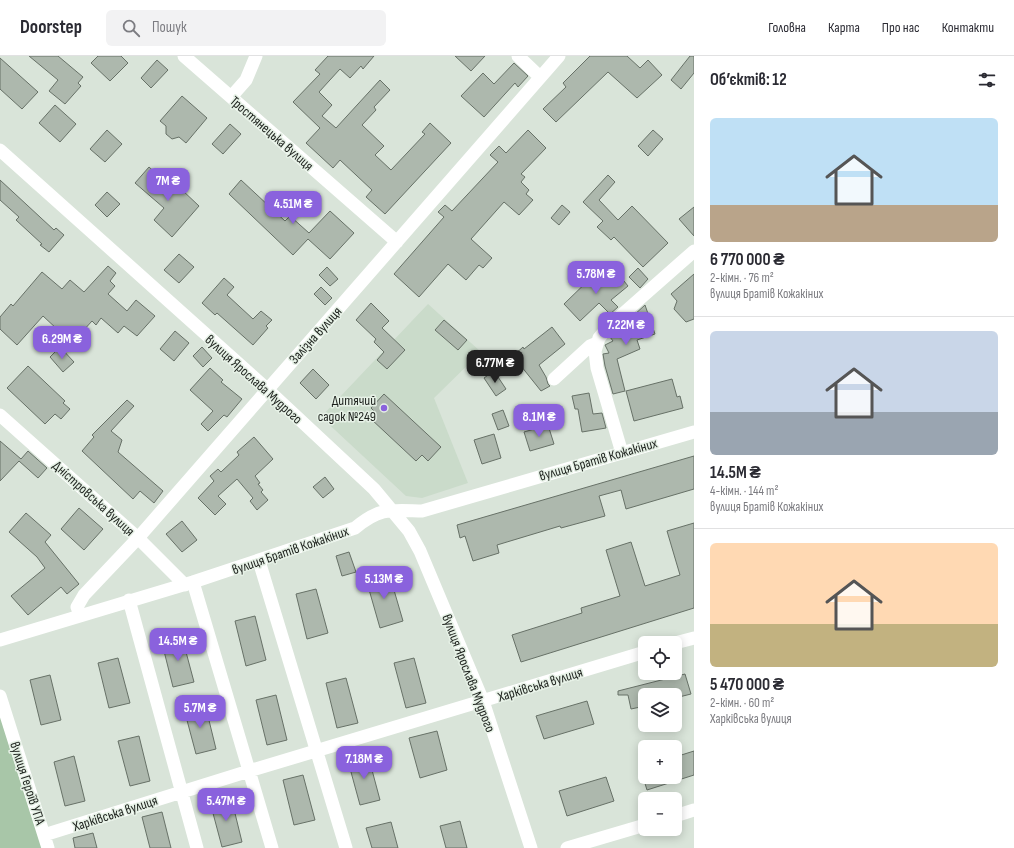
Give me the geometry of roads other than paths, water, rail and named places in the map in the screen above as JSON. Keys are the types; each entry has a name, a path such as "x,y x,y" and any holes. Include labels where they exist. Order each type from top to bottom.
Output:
{"street":[{"name":"Тростянецька вулиця","path":"184,56 397,242"},
{"path":"230,97 246,80 256,56"},
{"path":"518,56 540,77"},
{"name":"Залізна вулиця","path":"80,616 77,607 84,595 138,538 559,56"},
{"name":"вулиця Ярослава Мудрого","path":"0,150 267,389 374,489 409,531 420,551 483,701 531,848"},
{"path":"622,452 598,368 595,350 597,343 599,338 609,326 694,251"},
{"path":"554,379 590,346 597,343"},
{"name":"Дністровська вулиця","path":"0,415 189,583"},
{"name":"вулиця Братів Кожакіних","path":"0,640 259,561 355,528 365,519 376,513 392,510 422,511 694,432"},
{"path":"259,561 346,848"},
{"path":"189,583 272,848"},
{"path":"129,600 197,848"},
{"path":"682,641 694,638"},
{"name":"Харківська вулиця","path":"46,842 182,792 638,654"},
{"name":"вулиця Героїв УПА","path":"0,696 46,842"},
{"path":"682,814 694,810"},
{"path":"567,848 638,827"}],"place":[{"name":"Дитячий садок №249","path":"384,408"}]}
